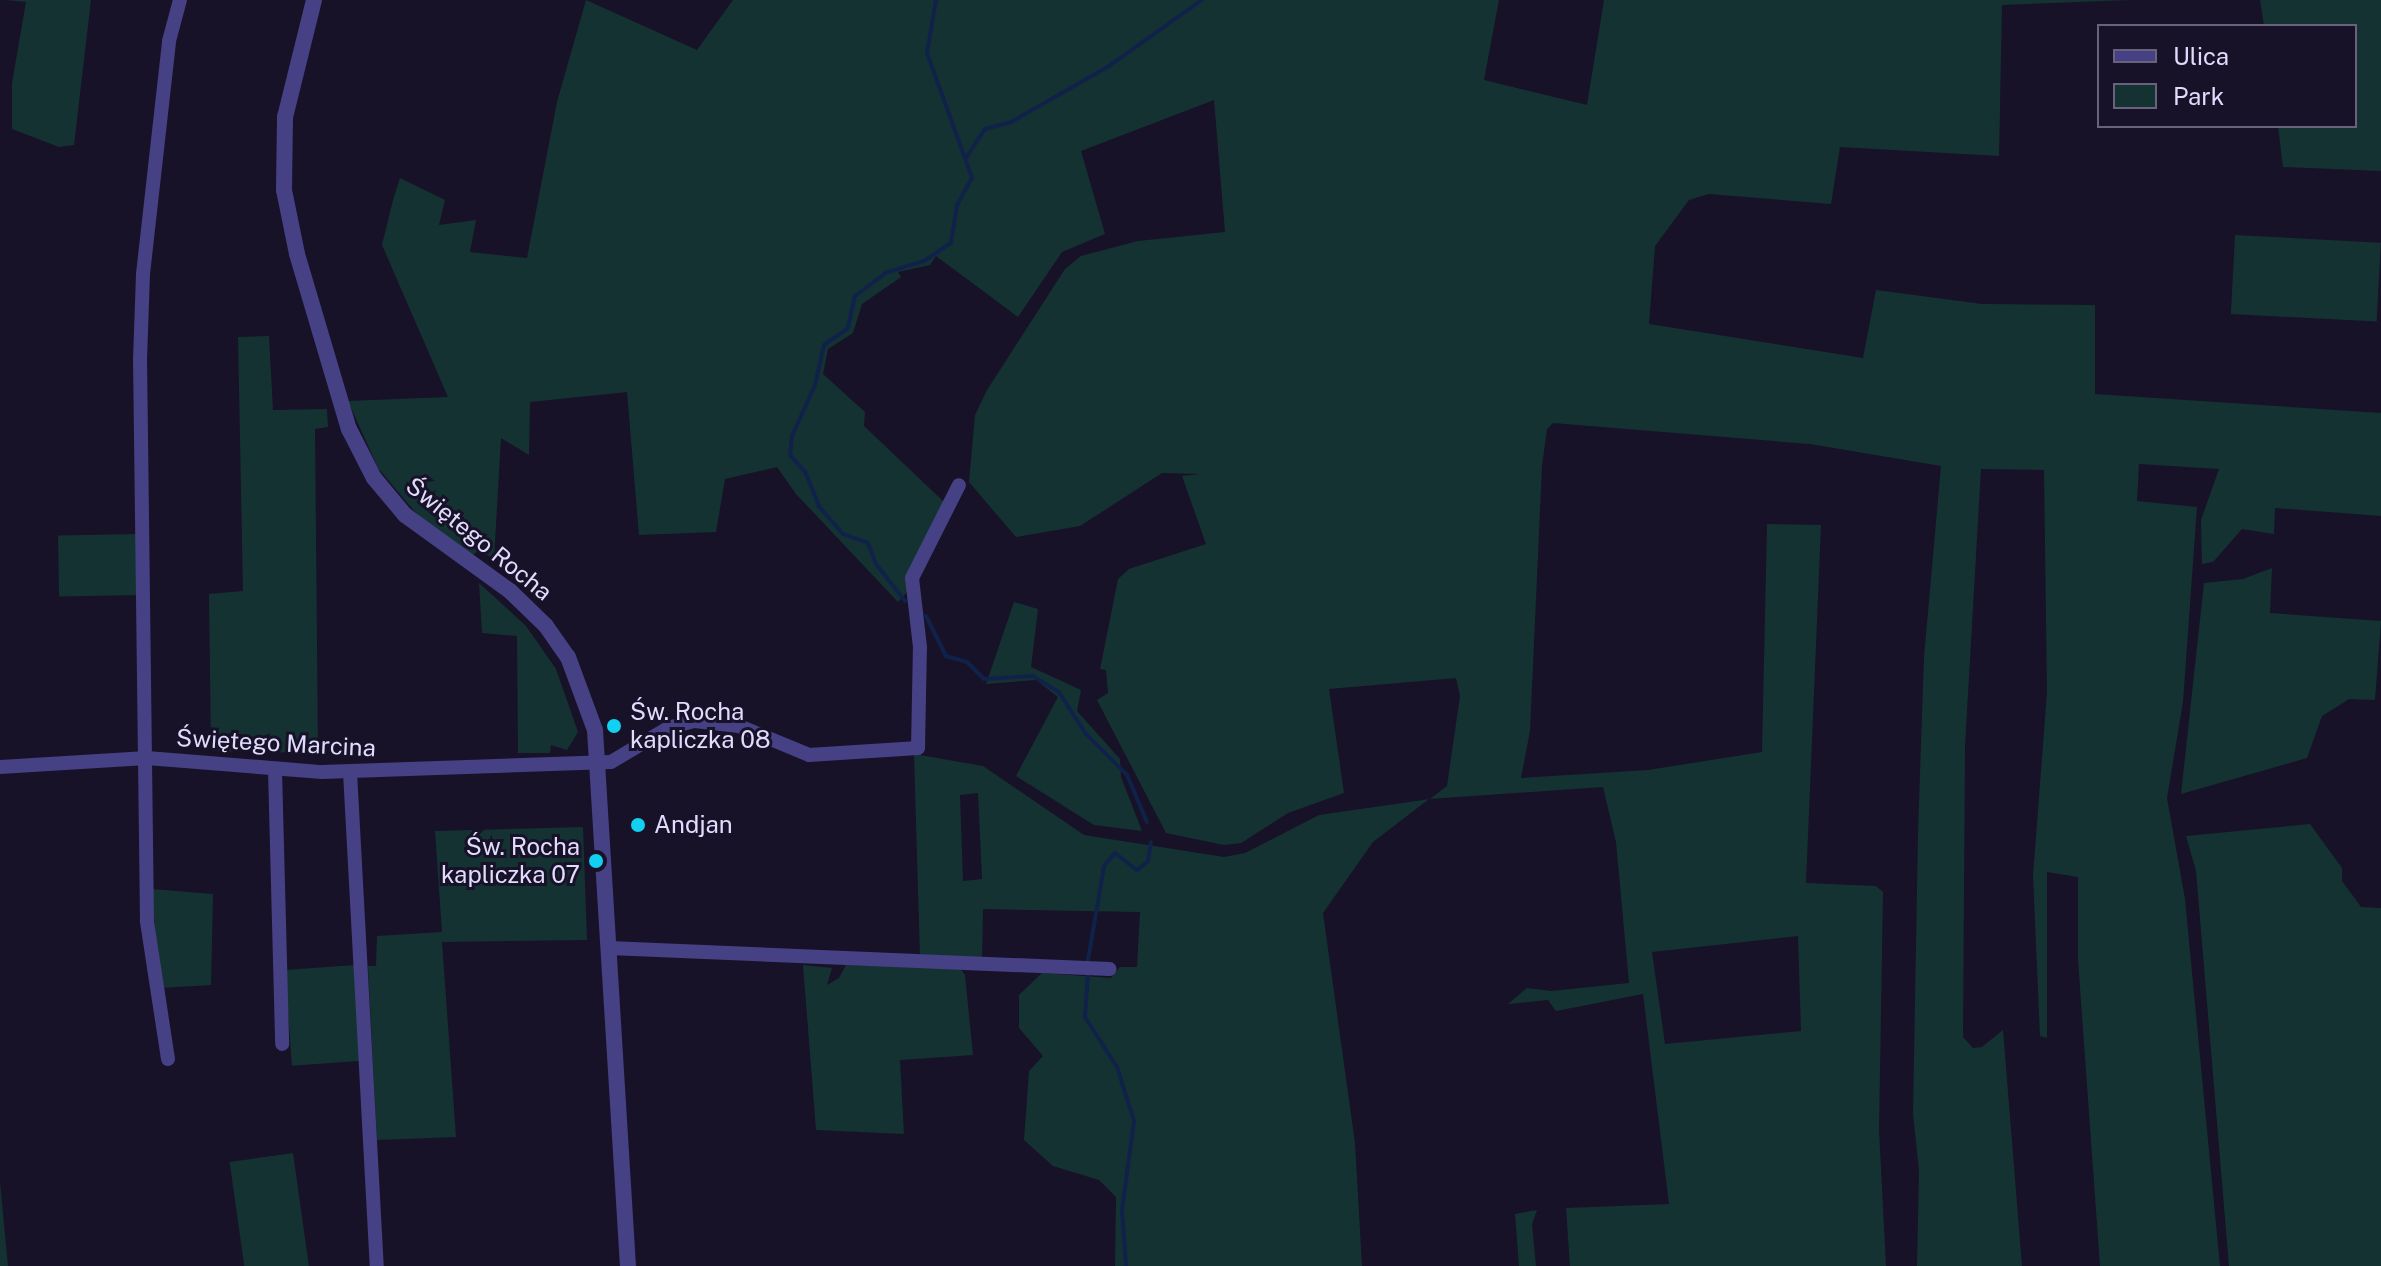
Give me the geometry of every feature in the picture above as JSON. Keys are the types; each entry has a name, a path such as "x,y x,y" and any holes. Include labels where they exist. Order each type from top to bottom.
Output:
{"street":[{"path":"168,1059 147,921 143,274 169,41 180,0"},
{"name":"Świętego Rocha","path":"314,0 285,117 284,190 297,254 349,429 374,478 405,515 510,591 557,639 589,704 598,762 628,1266"},
{"name":"Świętego Marcina","path":"0,767 147,758 275,770 350,772 611,762 668,728 695,721 739,726 809,755 918,748 920,647 912,578 959,485"},
{"path":"275,770 282,1044"},
{"path":"350,772 377,1266"},
{"path":"609,948 1110,969"}],"green space":[{"path":"6,0 91,0 74,145 59,147 12,129 12,83 26,2"},
{"path":"586,0 697,50 733,0 1499,0 1484,80 1587,105 1604,0 2131,0 2002,5 1999,156 1840,147 1831,204 1709,194 1689,200 1655,246 1649,324 1863,358 1876,290 1982,304 2095,305 2095,394 2381,413 2381,516 2275,508 2274,534 2242,529 2213,562 2202,564 2201,520 2219,469 2139,464 2137,501 2197,507 2183,702 2167,798 2185,899 2220,1266 2100,1266 2078,960 2078,877 2047,872 2047,1038 2040,1036 2033,876 2047,692 2044,470 1981,469 1965,746 1963,1037 1973,1048 1982,1047 2003,1030 2022,1266 1917,1266 1919,1171 1913,1114 1918,833 1924,657 1941,466 1810,444 1553,423 1547,429 1542,466 1530,731 1521,778 1648,770 1762,752 1767,524 1821,525 1806,883 1876,886 1883,892 1879,1130 1886,1266 1570,1266 1566,1208 1669,1204 1643,994 1556,1011 1548,1000 1508,1004 1527,988 1551,991 1629,983 1616,842 1603,787 1430,799 1447,786 1460,696 1456,678 1329,689 1344,793 1288,813 1241,843 1224,845 1166,833 1097,700 1108,693 1106,670 1100,669 1118,579 1129,569 1206,544 1182,476 1200,474 1162,473 1080,526 1016,537 969,482 975,415 987,390 1065,269 1081,256 1138,241 1225,232 1214,100 1081,151 1105,234 1062,252 1018,317 936,256 930,265 898,272 901,277 862,304 853,333 828,349 823,374 865,412 864,426 944,502 907,592 898,602 796,494 777,467 725,479 716,532 639,535 627,392 530,402 529,455 501,438 494,559 479,550 473,555 447,538 415,512 378,468 348,401 448,397 382,245 400,178 445,200 439,225 476,220 470,252 527,258 557,102","holes":["1798,936 1801,1031 1665,1044 1652,952"]},
{"path":"2260,0 2381,0 2381,171 2283,167 2278,128 2357,128 2357,24 2264,24"},
{"path":"2235,235 2381,243 2377,322 2231,314"},
{"path":"269,336 273,410 327,409 328,427 315,429 318,753 211,751 209,594 243,591 238,337"},
{"path":"140,534 141,595 59,596 58,535"},
{"path":"2272,568 2270,613 2381,621 2375,700 2349,699 2322,716 2307,758 2181,794 2204,583 2243,579"},
{"path":"479,583 526,626 556,669 578,732 567,750 551,745 550,753 518,753 517,636 482,633"},
{"path":"1014,602 1038,609 1031,667 1081,690 1077,711 1120,759 1121,777 1142,831 1094,825 1016,776 1058,697 1036,680 986,684"},
{"path":"914,754 983,766 1084,835 1224,857 1245,853 1319,815 1429,799 1373,842 1323,913 1355,1143 1362,1266 1115,1266 1116,1197 1099,1180 1053,1166 1024,1140 1029,1071 1043,1056 1019,1028 1019,995 1042,973 1111,978 1120,967 1137,967 1140,912 983,909 982,959 920,957","holes":["978,793 982,879 963,881 960,795"]},
{"path":"2310,824 2342,868 2342,881 2361,907 2381,908 2381,1266 2229,1266 2196,871 2186,836"},
{"path":"583,827 587,940 442,942 456,1137 377,1140 368,966 376,966 377,936 442,932 435,831"},
{"path":"152,889 213,894 211,985 159,988"},
{"path":"355,965 362,1061 292,1066 285,970"},
{"path":"803,965 832,968 827,985 839,978 846,965 960,968 965,975 973,1055 900,1060 904,1134 816,1130"},
{"path":"293,1153 309,1266 244,1266 230,1162"},
{"path":"0,1182 8,1266 0,1266"},
{"path":"1537,1210 1532,1224 1536,1266 1519,1266 1515,1214"}],"waterway":[{"path":"905,601 876,564 868,543 843,534 819,506 805,472 790,455 792,436 815,385 824,345 848,328 855,296 885,273 924,261 951,243 957,205 972,178 927,53 936,0"},
{"path":"966,158 985,129 1011,122 1109,66 1202,0"},
{"path":"926,616 946,656 967,662 984,679 1033,676 1059,692 1086,734 1127,775 1147,822"},
{"path":"1088,960 1104,866 1115,853 1137,870 1148,861 1151,842"},
{"path":"1088,974 1085,1017 1117,1067 1134,1121 1122,1210 1126,1266"}],"place":[{"name":"Św. Rocha kapliczka 08","path":"614,726"},
{"name":"Andjan","path":"638,825"},
{"name":"Św. Rocha kapliczka 07","path":"596,861"}]}
